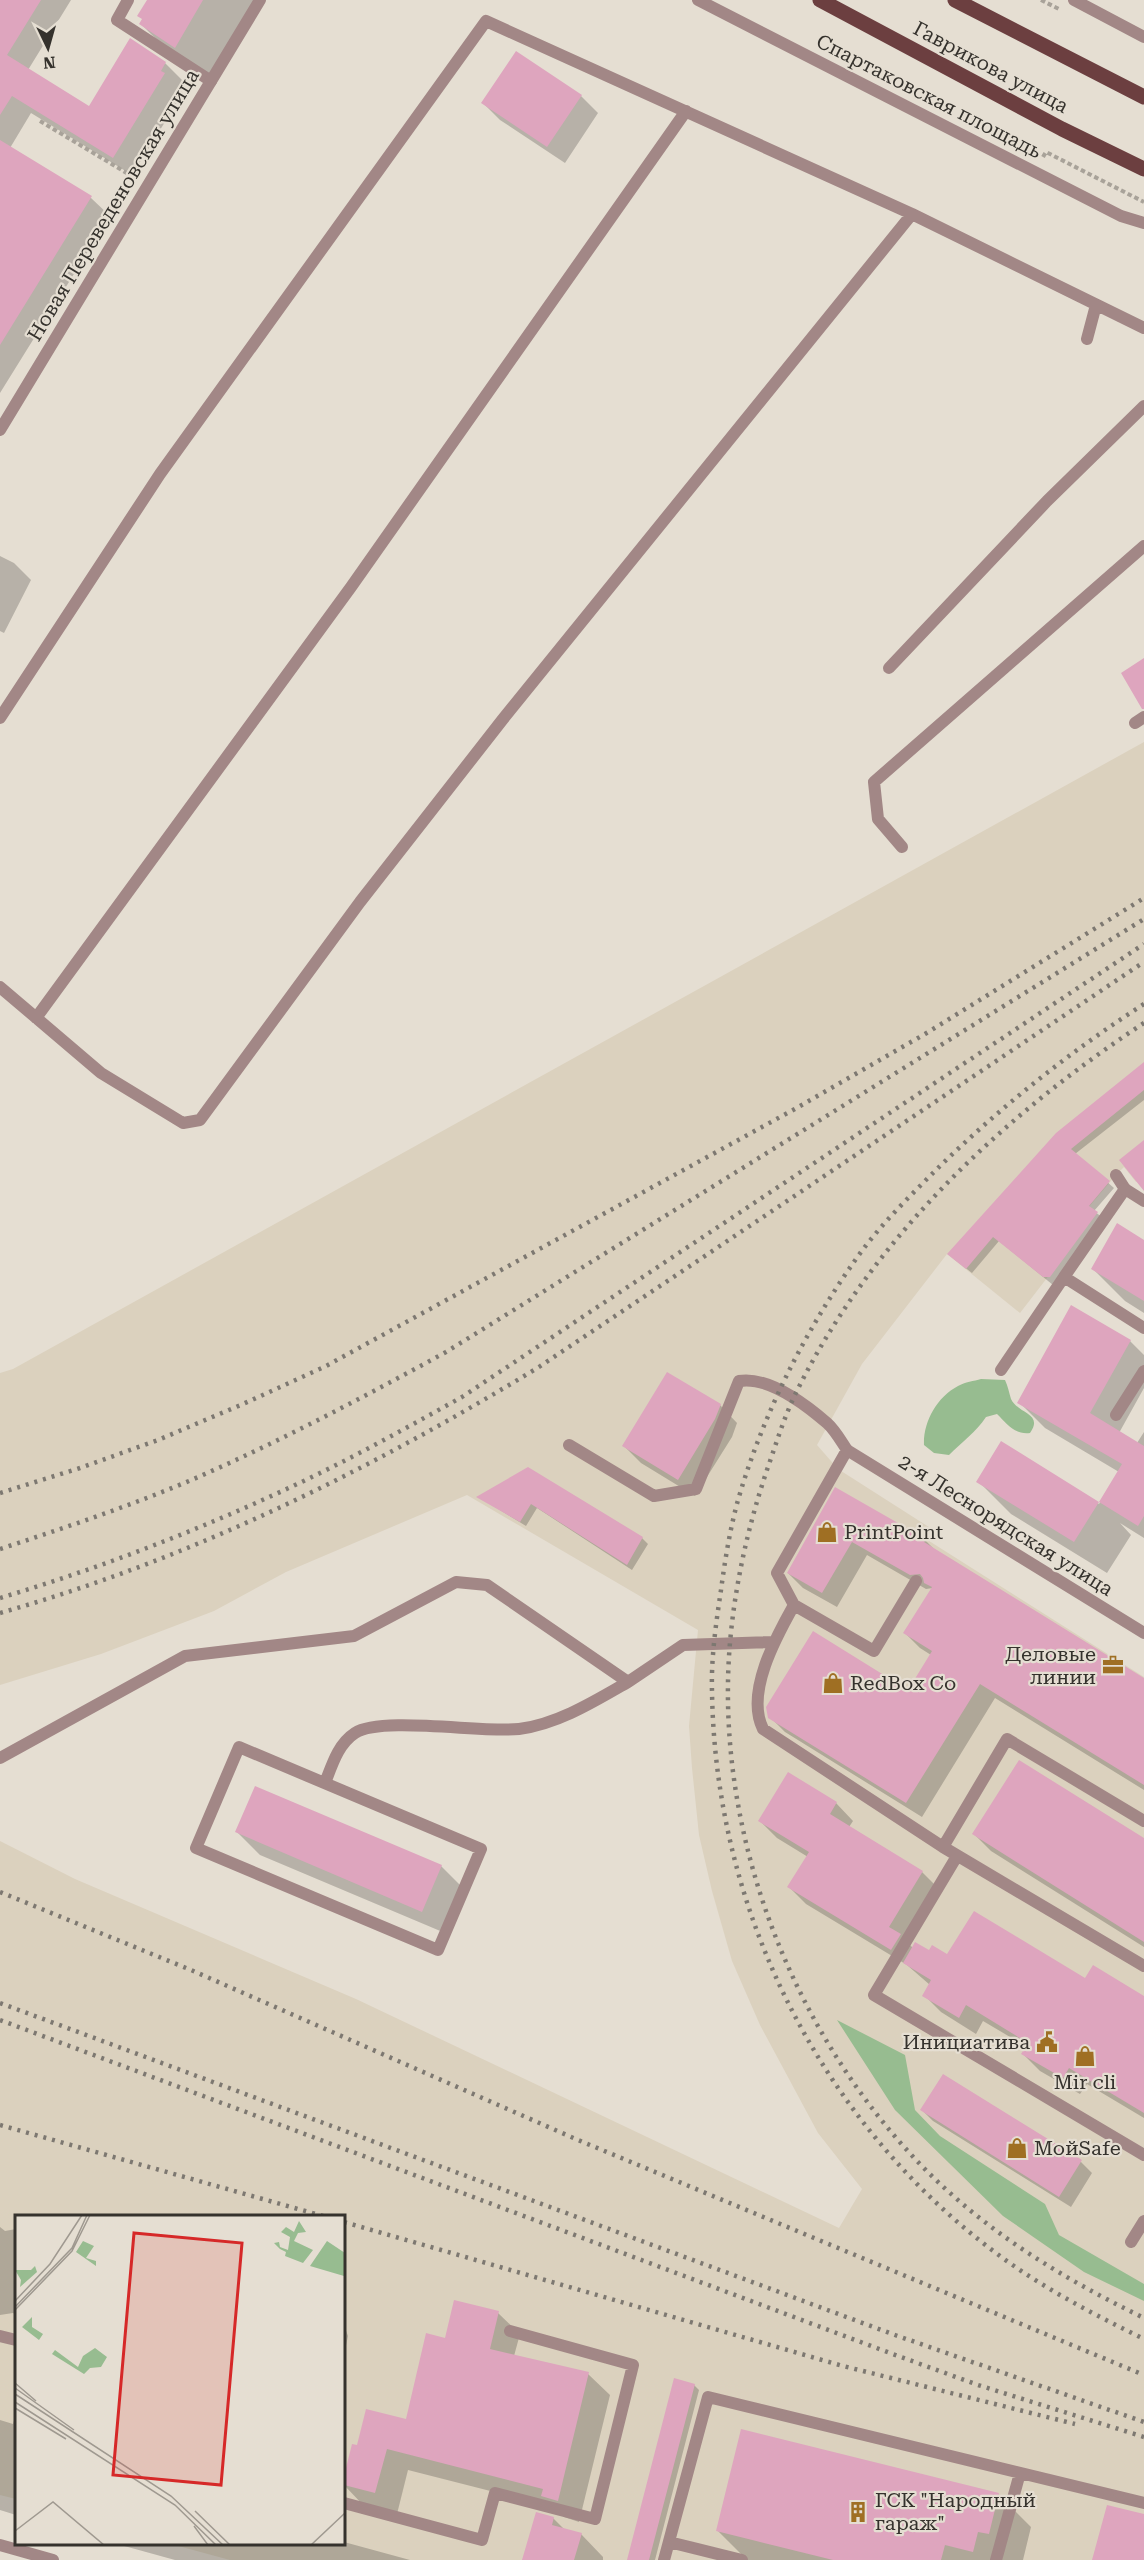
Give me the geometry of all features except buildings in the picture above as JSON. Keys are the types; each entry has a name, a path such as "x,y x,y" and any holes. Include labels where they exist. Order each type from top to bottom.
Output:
{"main road":[{"name":"Гаврикова улица","path":"820,0 1062,129 1144,169"},
{"path":"955,0 1144,98"}],"street":[{"path":"128,0 117,20 211,81"},
{"name":"Новая Переведеновская улица","path":"0,430 146,185 260,0"},
{"name":"Спартаковская площадь","path":"698,0 1121,216 1144,224"},
{"path":"1074,0 1144,37"},
{"path":"0,718 160,474 486,21 912,214 1144,328"},
{"path":"36,1018 351,587 686,111"},
{"path":"0,992 36,1018 101,1073 143,1103 183,1124 201,1120 360,902 503,719 912,214"},
{"path":"1088,339 1096,305"},
{"path":"889,668 1047,501 1144,406"},
{"path":"902,847 878,819 874,782 1144,546"},
{"path":"1116,1175 1125,1189 1144,1201"},
{"path":"1001,1370 1125,1189"},
{"path":"1064,1277 1144,1328"},
{"path":"1116,1415 1144,1371"},
{"path":"569,1445 654,1496 696,1490 739,1381 751,1379 779,1389 829,1424 847,1450 777,1573 794,1605 874,1651 916,1581"},
{"name":"2-я Леснорядская улица","path":"847,1450 1144,1633"},
{"path":"0,1758 185,1656 354,1636 456,1582 487,1585 628,1682"},
{"path":"794,1605 772,1642 759,1693 758,1718 763,1729 957,1856 1144,1966"},
{"path":"325,1783 340,1748 356,1732 382,1726 520,1729 573,1713 628,1682 683,1645 772,1642"},
{"path":"943,1847 1007,1739 1144,1821"},
{"path":"239,1747 325,1783 481,1849 438,1950 196,1848 239,1747"},
{"path":"957,1856 874,1995 1144,2155"},
{"path":"1131,2242 1144,2221"},
{"path":"345,2503 482,2540 495,2493 595,2519 633,2366 510,2331"},
{"path":"0,2336 15,2340"},
{"path":"664,2560 708,2397 1144,2503"},
{"path":"996,2560 1020,2473"},
{"path":"669,2542 742,2560"},
{"path":"0,2545 53,2560"}],"path":[{"path":"40,121 146,185"},
{"path":"1046,152 1144,202"}],"shaded area":[{"path":"1144,742 1144,1176 1136,1182 1124,1167 1116,1175 1087,1209 1094,1217 1020,1313 947,1254 862,1364 817,1445 838,1469 932,1529 926,1539 1144,1677 1144,2560 230,2560 175,2545 345,2545 345,2215 15,2215 15,2499 0,2495 0,1841 75,1879 356,1999 839,2228 862,2189 818,2133 760,2025 732,1961 699,1835 692,1768 689,1726 698,1630 467,1495 286,1572 214,1611 101,1654 0,1685 0,1373 13,1369"}],"green space":[{"path":"981,1379 1005,1380 1014,1404 1034,1421 1030,1433 1016,1431 997,1414 986,1417 949,1455 934,1453 924,1445 924,1436 929,1419 938,1403 958,1386"},
{"path":"837,2020 905,2055 915,2110 940,2136 1045,2204 1059,2235 1144,2284 1144,2301 1084,2272 1003,2216 895,2110"}],"railway":[{"path":"0,1493 158,1440 326,1366 793,1110 925,1034 1144,898"},
{"path":"0,1549 189,1481 319,1420 446,1352 1144,919"},
{"path":"0,1598 112,1561 222,1518 336,1465 462,1397 1144,944"},
{"path":"0,1613 72,1591 210,1538 278,1508 410,1442 539,1367 1144,962"},
{"path":"1144,1004 1064,1060 964,1143 889,1218 841,1281 789,1371 774,1402 749,1467 735,1511 726,1556 713,1653 712,1679 718,1772 733,1851 756,1928 788,2002 828,2072 875,2137 930,2197 992,2250 1066,2298 1144,2339"},
{"path":"1144,1023 1039,1099 943,1187 899,1236 859,1287 824,1342 786,1416 752,1519 735,1600 728,1682 730,1747 740,1813 755,1877 777,1940 804,2001 837,2058 875,2112 943,2187 996,2230 1053,2269 1144,2318"},
{"path":"0,1892 191,1970 578,2140 1144,2375"},
{"path":"0,2003 895,2335 1144,2422"},
{"path":"0,2020 890,2353 978,2385 1144,2437"},
{"path":"0,2125 319,2215"},
{"path":"345,2222 843,2366 1075,2424"}],"place":[{"name":"PrintPoint","path":"827,1532"},
{"name":"Деловые линии","path":"1113,1665"},
{"name":"RedBox Co","path":"833,1683"},
{"name":"Инициатива","path":"1047,2042"},
{"name":"Mir cli","path":"1085,2056"},
{"name":"МойSafe","path":"1017,2148"},
{"name":"ГСК \"Народный гараж\"","path":"858,2512"}]}
